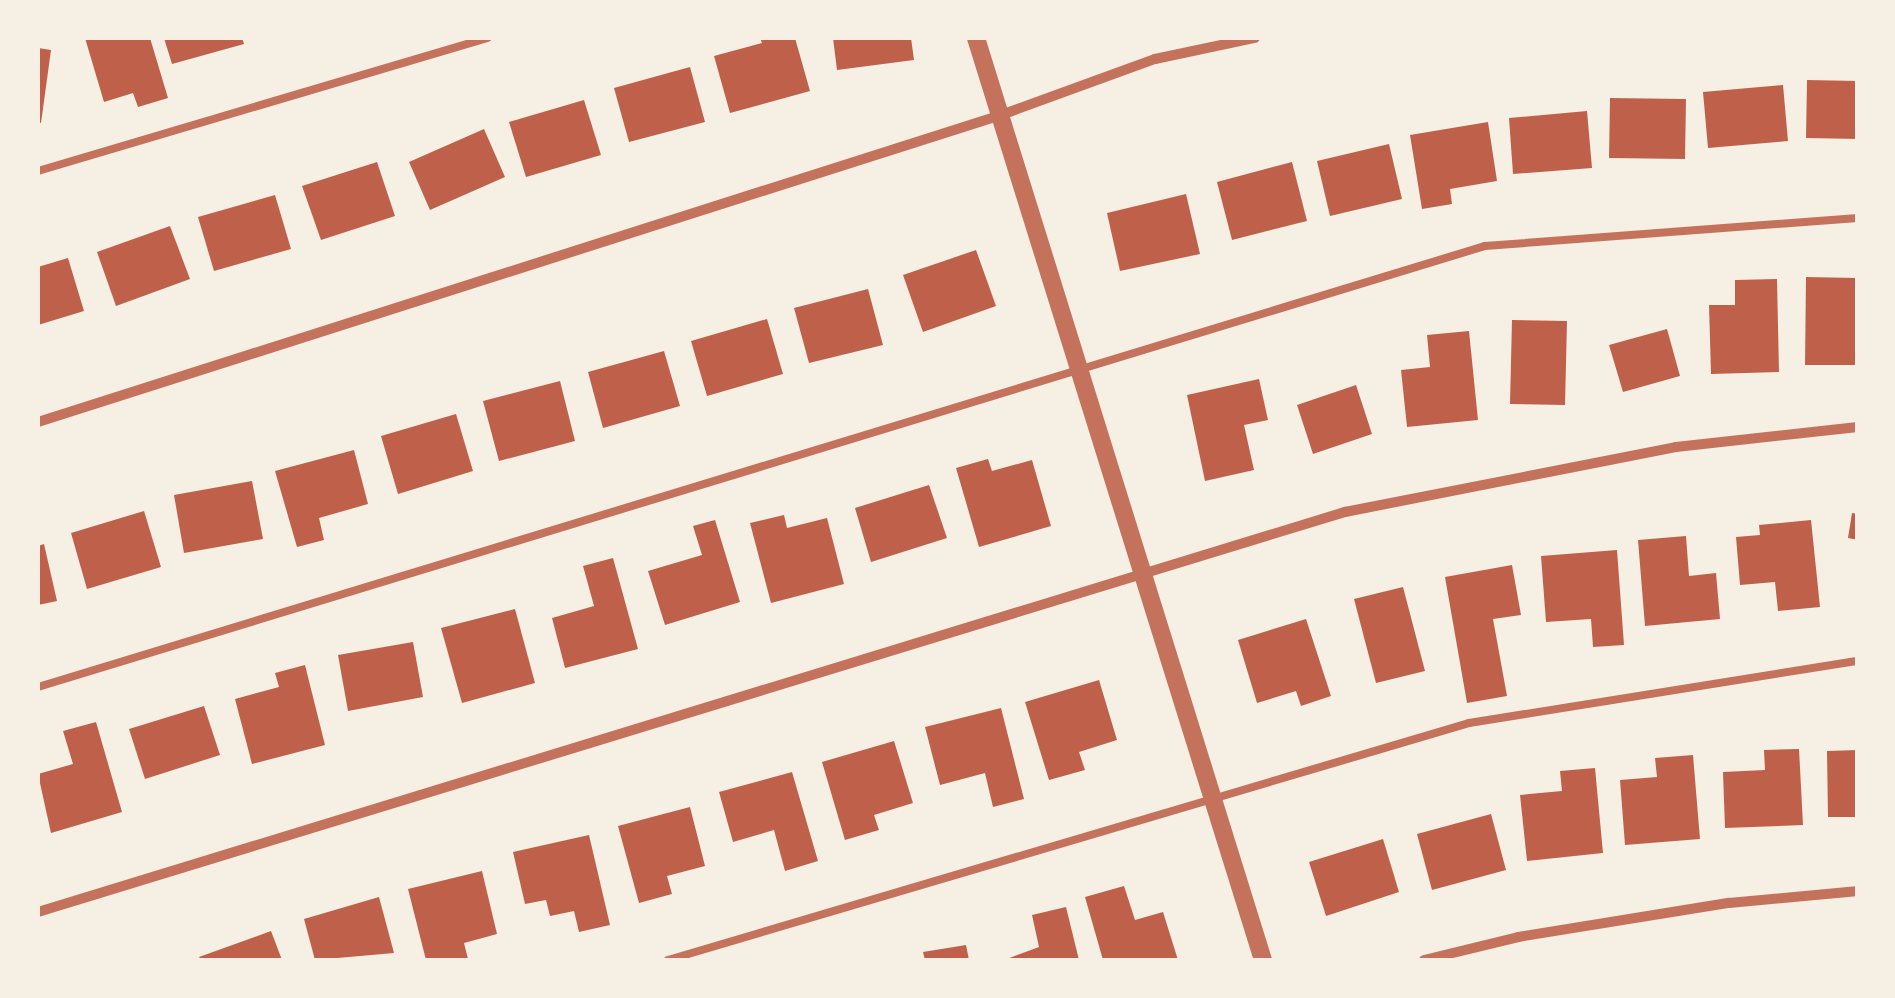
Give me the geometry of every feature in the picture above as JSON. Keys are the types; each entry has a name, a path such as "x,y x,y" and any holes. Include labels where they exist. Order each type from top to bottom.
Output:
{"street":[{"path":"976,38 1262,960"},
{"path":"38,422 1001,115 1155,60 1255,38"},
{"path":"38,912 1345,512 1559,468 1755,436 1858,427"},
{"path":"1424,960 1537,934 1729,903 1858,891"}],"lane":[{"path":"38,171 488,38"},
{"path":"38,687 1485,246 1858,218"},
{"path":"668,960 1469,723 1858,661"}],"building":[{"path":"85,38 150,38 168,98 138,107 133,93 104,102"},
{"path":"164,38 242,38 244,44 172,64"},
{"path":"760,38 795,38 810,91 730,113 714,56 762,43"},
{"path":"833,38 911,38 914,60 837,70"},
{"path":"38,48 51,50 41,123 38,122"},
{"path":"690,67 705,122 629,142 614,88"},
{"path":"1807,80 1858,81 1858,139 1806,138"},
{"path":"1783,85 1788,141 1708,148 1703,92"},
{"path":"1610,98 1686,99 1685,159 1609,158"},
{"path":"584,100 601,155 526,177 509,122"},
{"path":"1587,111 1592,168 1513,174 1509,118"},
{"path":"1488,122 1497,181 1450,189 1452,204 1422,209 1410,135"},
{"path":"484,129 505,177 430,210 409,162"},
{"path":"1389,144 1402,199 1330,216 1317,161"},
{"path":"377,162 395,216 321,240 302,186"},
{"path":"1292,162 1307,221 1232,240 1217,182"},
{"path":"1186,194 1200,254 1120,271 1107,213"},
{"path":"275,195 291,249 214,271 198,217"},
{"path":"170,226 190,279 116,306 97,252"},
{"path":"976,250 996,306 923,332 903,275"},
{"path":"68,258 84,311 38,325 38,267"},
{"path":"1806,277 1858,278 1855,365 1805,365"},
{"path":"1777,279 1779,372 1711,374 1709,305 1735,305 1735,280"},
{"path":"868,289 883,345 809,363 794,308"},
{"path":"767,319 783,374 707,396 691,341"},
{"path":"1512,320 1567,321 1565,405 1510,404"},
{"path":"1667,329 1680,376 1623,392 1609,345"},
{"path":"1469,331 1478,420 1407,427 1401,370 1430,367 1427,335"},
{"path":"664,351 680,406 603,428 588,372"},
{"path":"1259,379 1268,420 1244,425 1254,470 1205,481 1187,395"},
{"path":"560,381 575,441 499,461 483,401"},
{"path":"1356,385 1372,434 1313,454 1297,405"},
{"path":"456,414 473,471 398,494 381,436"},
{"path":"354,450 368,504 319,518 324,540 297,547 275,471"},
{"path":"988,459 992,471 1032,460 1051,526 979,547 956,468"},
{"path":"252,481 263,539 184,553 174,495"},
{"path":"929,485 947,538 871,562 855,508"},
{"path":"144,511 161,567 87,589 71,533"},
{"path":"1852,513 1858,514 1858,540 1848,538"},
{"path":"784,515 787,528 827,518 844,584 771,603 750,523"},
{"path":"715,520 740,602 665,625 648,571 702,555 693,526"},
{"path":"1811,520 1820,607 1778,611 1775,582 1740,585 1736,537 1760,535 1759,525"},
{"path":"1686,536 1689,576 1716,573 1720,619 1645,626 1638,540"},
{"path":"44,544 57,601 38,605 38,546"},
{"path":"1617,550 1624,645 1593,647 1591,619 1546,622 1541,556"},
{"path":"613,558 638,649 565,668 552,618 594,606 583,566"},
{"path":"1512,565 1521,615 1493,619 1507,696 1467,703 1445,577"},
{"path":"1403,587 1425,671 1376,683 1354,599"},
{"path":"515,609 535,683 462,703 441,628"},
{"path":"1306,619 1331,696 1301,706 1296,691 1257,703 1238,640"},
{"path":"413,642 423,697 348,711 338,655"},
{"path":"305,665 325,745 252,764 235,699 279,687 275,673"},
{"path":"1099,680 1117,740 1079,752 1085,770 1049,780 1025,702"},
{"path":"204,706 220,755 145,779 129,729"},
{"path":"1001,708 1024,799 993,807 985,773 940,785 925,727"},
{"path":"96,722 122,812 51,833 38,774 73,764 63,731"},
{"path":"894,741 913,803 874,815 879,830 845,840 822,762"},
{"path":"1799,749 1803,825 1725,828 1723,772 1765,770 1764,750"},
{"path":"1858,750 1858,817 1828,817 1827,751"},
{"path":"1693,755 1700,839 1625,845 1620,780 1657,777 1655,758"},
{"path":"1595,768 1603,853 1527,861 1520,795 1562,791 1560,771"},
{"path":"792,772 818,861 785,871 774,830 733,842 719,792"},
{"path":"690,807 705,866 667,876 672,894 639,903 618,826"},
{"path":"1491,814 1506,870 1432,890 1417,834"},
{"path":"589,835 610,925 579,932 574,911 550,916 546,900 525,904 513,852"},
{"path":"1383,839 1399,892 1326,916 1309,862"},
{"path":"482,871 497,934 464,943 468,959 426,960 408,889"},
{"path":"1124,886 1135,920 1163,912 1178,960 1103,960 1085,897"},
{"path":"379,897 394,953 315,960 304,919"},
{"path":"1066,907 1079,960 1004,960 1039,947 1032,915"},
{"path":"271,931 282,960 199,957"},
{"path":"966,945 969,960 925,960 923,952"}]}
